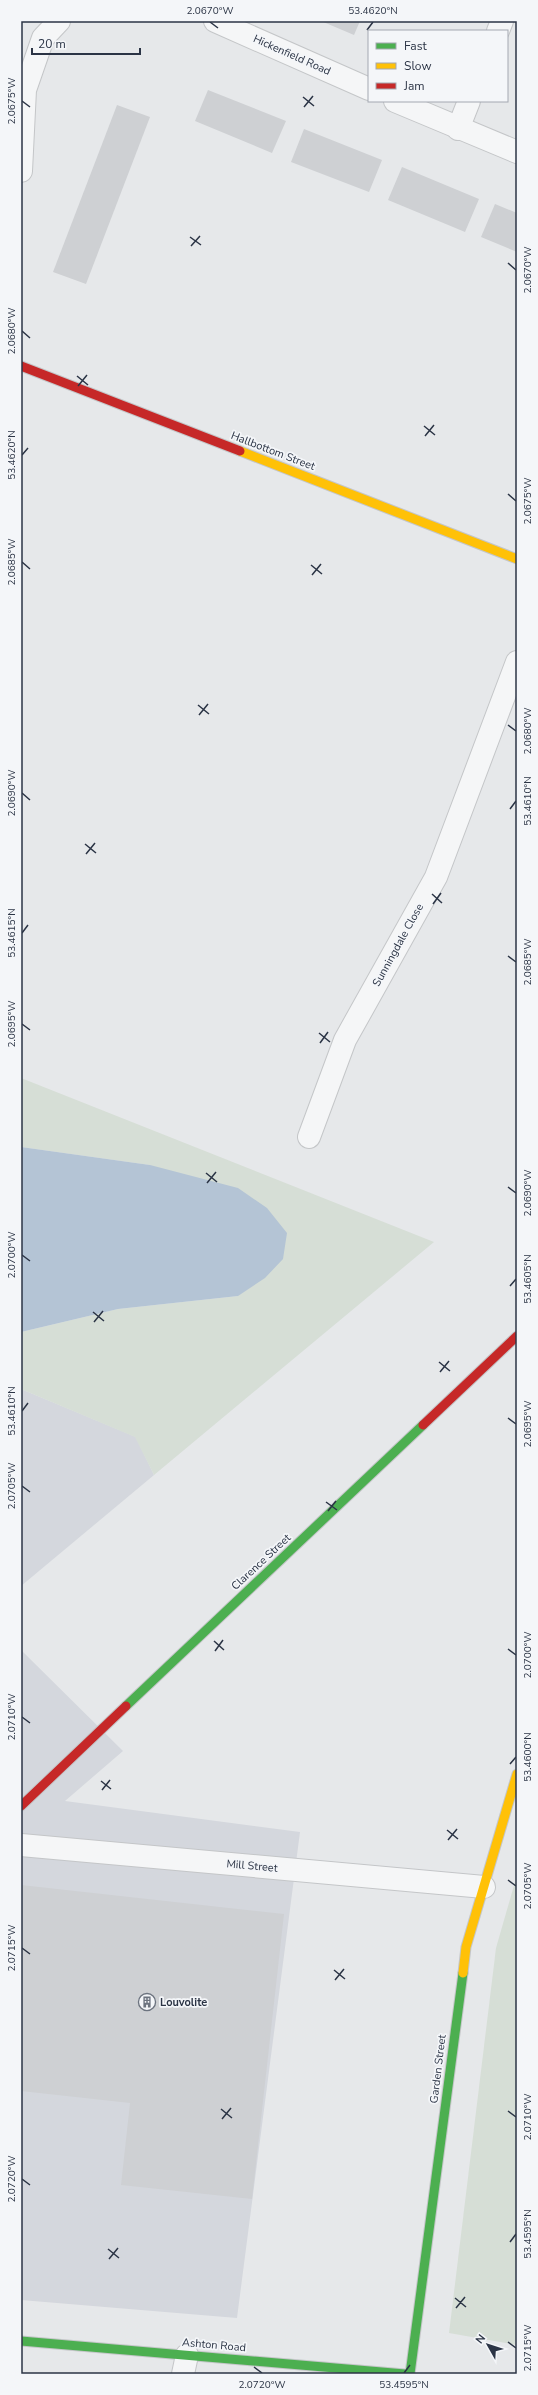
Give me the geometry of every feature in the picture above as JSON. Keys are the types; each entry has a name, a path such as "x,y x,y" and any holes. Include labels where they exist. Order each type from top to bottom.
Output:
{"street":[{"path":"21,171 25,90 42,38 59,21"},
{"name":"Hickenfield Road","path":"215,21 368,89"},
{"path":"397,102 458,129 517,152"},
{"path":"458,129 469,102"},
{"name":"Hallbottom Street","path":"21,366 517,559"},
{"name":"Sunningdale Close","path":"309,1137 345,1040 436,877 517,662"},
{"name":"Clarence Street","path":"21,1806 517,1336"},
{"name":"Garden Street","path":"410,2374 466,1947 517,1774"},
{"name":"Mill Street","path":"21,1845 484,1887"},
{"name":"Ashton Road","path":"21,2341 185,2365 405,2374"}],"shaded area":[{"path":"21,1078 434,1242 154,1475 135,1437 21,1389 21,1332 118,1309 238,1296 150,1165 21,1147"},
{"path":"21,1389 136,1437 154,1475 21,1586"},
{"path":"21,1650 123,1751 65,1801 300,1832 237,2318 21,2300"},
{"path":"517,1875 517,2345 449,2333 496,1948"}],"water":[{"path":"21,1147 150,1165 238,1188 267,1208 287,1233 283,1259 265,1278 238,1296 118,1309 21,1332"}],"building":[{"path":"321,21 360,21 354,35"},
{"path":"208,90 286,121 272,153 195,121"},
{"path":"117,105 150,117 86,284 53,272"},
{"path":"304,129 382,160 369,192 291,162"},
{"path":"402,167 479,199 465,232 388,200"},
{"path":"495,204 517,213 517,252 481,237"},
{"name":"Louvolite","path":"21,1885 284,1914 252,2199 121,2185 130,2103 21,2091"}],"traffic: fast":[{"path":"126,1706 423,1425"},
{"path":"410,2374 463,1973"},
{"path":"21,2341 405,2374"}],"traffic: slow":[{"path":"240,451 517,559"},
{"path":"463,1973 466,1947 517,1774"}],"traffic: jam":[{"path":"21,366 240,451"},
{"path":"423,1425 517,1336"},
{"path":"21,1806 126,1706"}],"place":[{"name":"Louvolite","path":"147,2002"}]}
